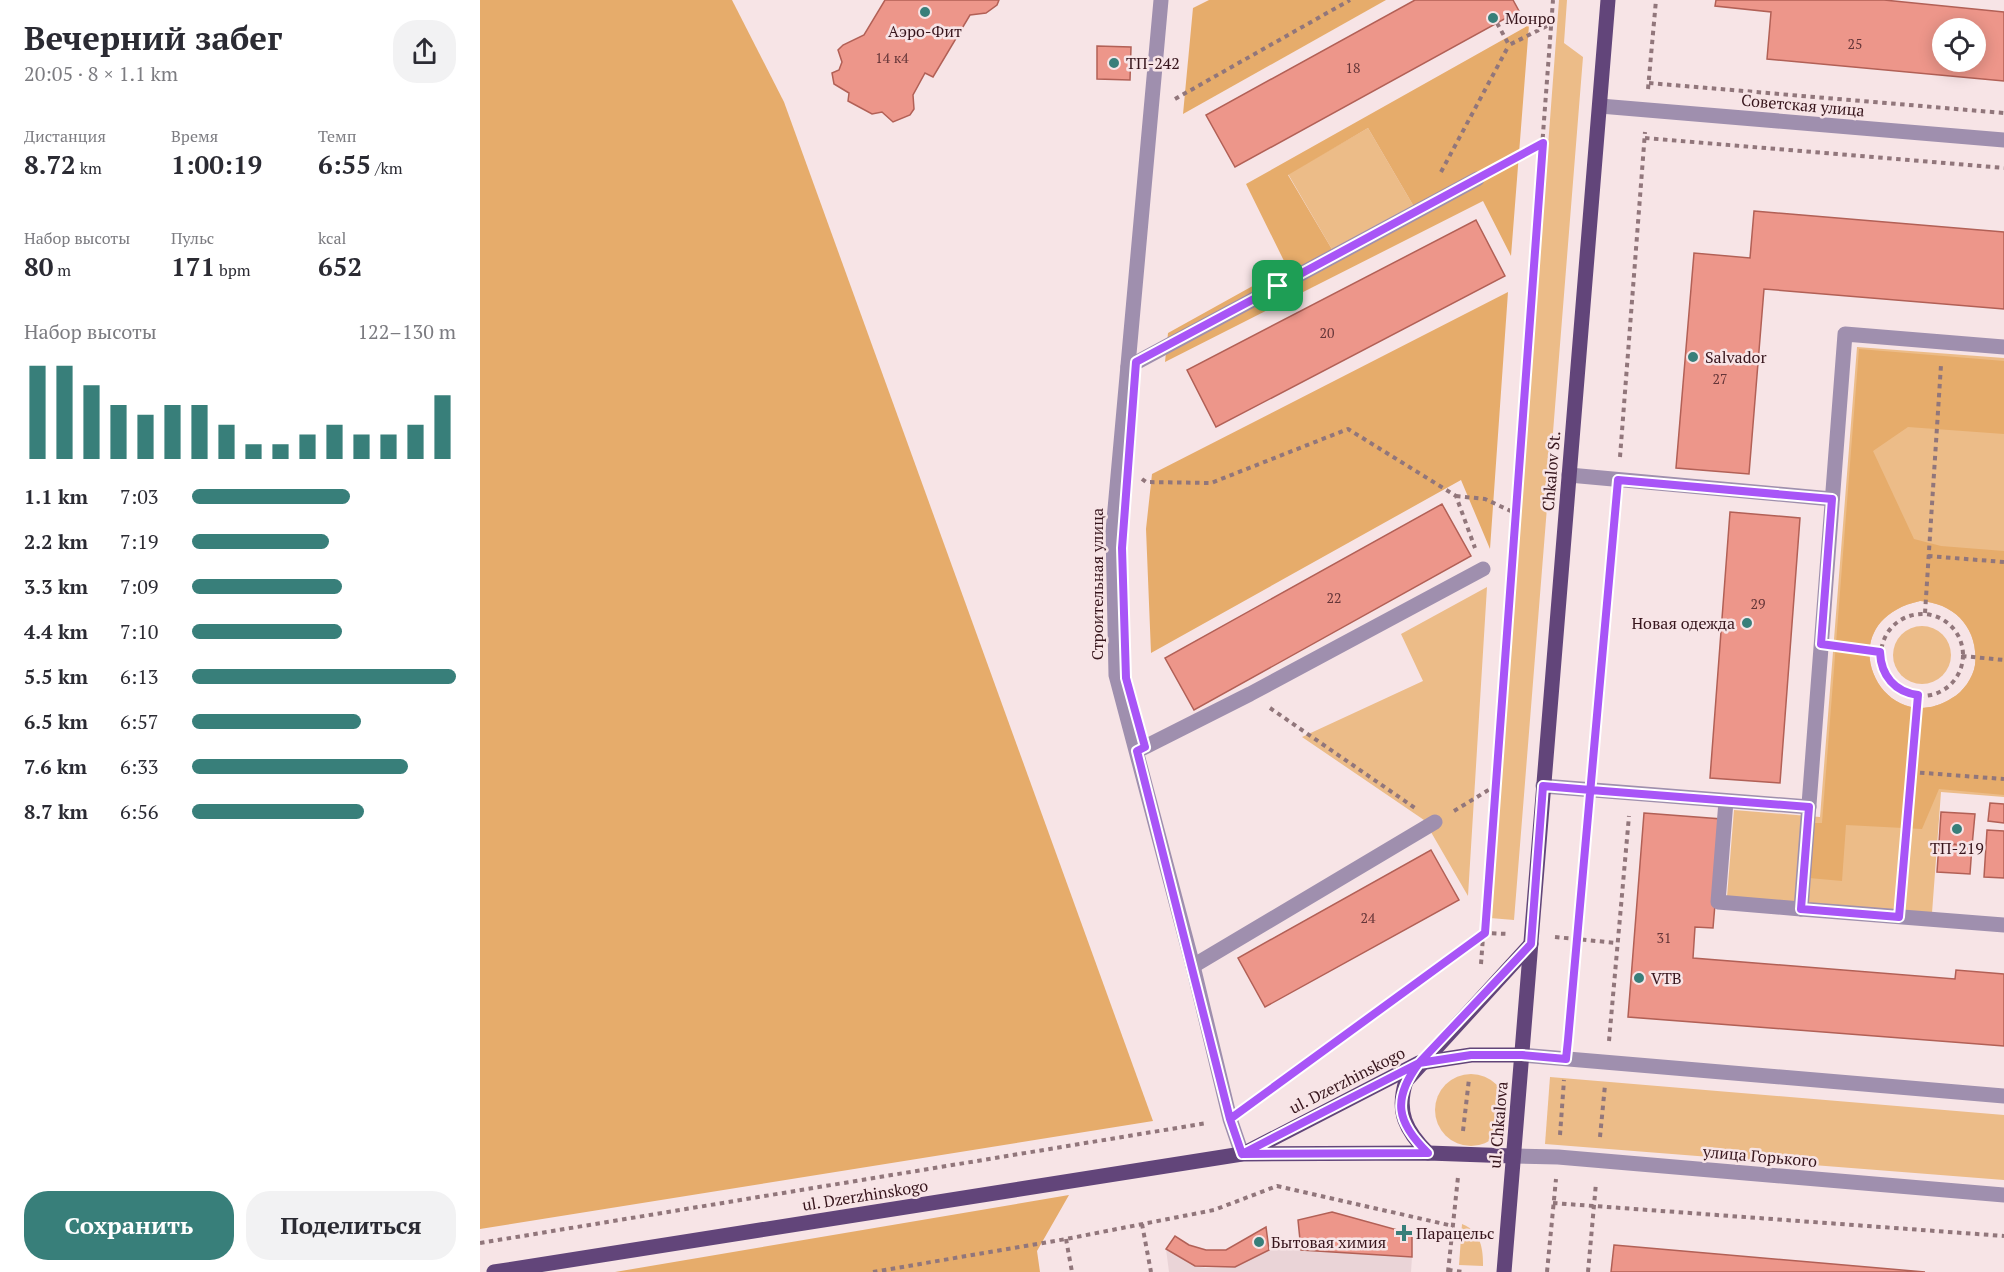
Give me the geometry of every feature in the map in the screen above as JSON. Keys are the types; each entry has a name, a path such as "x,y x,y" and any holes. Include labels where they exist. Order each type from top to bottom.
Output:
{"main road":[{"name":"Chkalov St.","path":"1531,944 1608,0"},
{"name":"ul. Chkalova","path":"1504,1272 1531,944"},
{"name":"ul. Dzerzhinskogo","path":"1242,1154 1419,1063 1531,944"},
{"path":"1428,1153 1413,1138 1402,1117 1402,1098 1406,1081 1419,1063 1471,1055 1522,1055"},
{"name":"ul. Dzerzhinskogo","path":"494,1272 1242,1154 1428,1153 1513,1156"}],"street":[{"name":"Строительная улица","path":"1161,0 1113,531 1116,675 1193,966 1230,1119 1242,1154"},
{"name":"Советская улица","path":"1600,106 2004,140"},
{"path":"1128,367 1477,179"},
{"path":"1801,909 1845,334 2004,347"},
{"path":"1569,476 1832,499"},
{"path":"1137,751 1250,694 1483,569"},
{"path":"1543,786 1809,807"},
{"path":"1726,801 1718,902 2004,925"},
{"path":"1193,966 1435,822"},
{"path":"1522,1055 2004,1096"},
{"name":"улица Горького","path":"1513,1156 1558,1156 2004,1195"}],"path":[{"path":"1171,101 1350,0"},
{"path":"1243,1095 1246,1106 1485,933 1553,0"},
{"path":"1547,1272 1618,480 1656,0"},
{"path":"1497,23 1509,45"},
{"path":"1421,209 1509,45 1551,24"},
{"path":"1649,84 2004,113"},
{"path":"1645,138 2004,168"},
{"path":"1477,179 1543,143"},
{"path":"1925,613 1942,342"},
{"path":"1136,475 1146,482 1211,483 1348,429 1456,496 1485,499 1515,513"},
{"path":"1456,496 1483,569"},
{"path":"1928,556 2004,562"},
{"path":"1925,613 1942,618 1951,624 1961,640 1962,656 1959,674 1950,686 1937,694 1918,695 1896,688 1882,669 1880,652 1887,631 1897,621 1906,616 1925,613"},
{"path":"1821,644 1880,652"},
{"path":"1962,656 2004,660"},
{"path":"1250,694 1435,822 1495,786"},
{"path":"1899,917 1918,695"},
{"path":"1911,772 2004,779"},
{"path":"1588,1272 1631,793"},
{"path":"480,1243 1230,1119"},
{"path":"873,1272 1066,1239 1214,1210 1277,1186 1453,1226 1448,1271 1464,1272"},
{"path":"1553,1203 2004,1236"},
{"path":"1142,1224 1151,1272"},
{"path":"1066,1239 1072,1272"}],"shaded area":[{"path":"480,0 732,0 784,102 1153,1121 480,1229"},
{"path":"1209,0 1386,0 1183,114 1193,8"},
{"path":"1559,0 1567,0 1564,43 1583,57 1514,920 1490,918"},
{"path":"1529,25 1511,256 1483,201 1165,362 1168,333 1287,267 1246,184","holes":["1368,128 1413,205 1333,251 1288,175"]},
{"path":"1368,128 1413,205 1333,251 1288,174"},
{"path":"1508,292 1490,549 1461,480 1151,653 1146,529 1152,474"},
{"path":"1857,347 2004,358 2004,797 1941,792 1932,913 1727,897 1734,810 1820,817","holes":["1920,601 1933,603 1954,613 1969,629 1975,652 1974,670 1964,688 1952,698 1927,708 1904,705 1886,693 1874,674 1869,653 1875,631 1891,613"]},
{"path":"1859,349 2004,361 2004,434 1908,427 1873,451 1914,539 1941,546 2004,551 2004,795 1939,789 1922,829 1846,825 1842,881 1809,878 1813,823 1822,823","holes":["1920,601 1933,603 1954,613 1969,629 1975,652 1974,670 1964,688 1952,698 1927,708 1904,705 1886,693 1874,674 1869,653 1875,631 1891,613"]},
{"path":"1487,587 1468,896 1424,820 1302,737 1423,681 1401,634"},
{"path":"1916,626 1928,626 1943,634 1951,649 1951,661 1943,676 1928,684 1916,684 1901,676 1893,661 1893,649 1901,634"},
{"path":"1471,1074 1491,1080 1501,1090 1507,1110 1501,1130 1491,1140 1471,1146 1451,1140 1441,1130 1435,1110 1441,1090 1451,1080"},
{"path":"1550,1077 2004,1115 2004,1180 1545,1144"},
{"path":"1069,1195 1037,1251 1040,1272 615,1272"},
{"path":"1462,1224 1473,1231 1480,1241 1483,1266 1459,1265"},
{"path":"1166,1249 1195,1266 1206,1268 1235,1267 1269,1250 1412,1257 1411,1272 1169,1272"}],"building":[{"path":"885,0 999,0 997,5 986,13 970,15 933,77 925,73 913,95 914,109 910,115 893,122 882,112 872,114 848,101 849,93 834,84 832,73 839,70 842,62 838,50 843,45 864,35"},
{"path":"1415,0 1513,0 1519,11 1235,167 1206,115"},
{"path":"1716,0 1884,0 2004,12 2004,81 1767,59 1771,12 1715,6"},
{"name":"ТП-242","path":"1097,46 1131,47 1130,80 1097,79"},
{"path":"1754,211 2004,232 2004,309 1764,289 1749,474 1676,468 1694,253 1750,258"},
{"path":"1476,220 1505,276 1216,427 1187,370"},
{"path":"1442,504 1471,556 1194,710 1165,658"},
{"path":"1730,512 1800,518 1780,783 1710,778"},
{"path":"1990,803 2004,804 2004,823 1988,821"},
{"name":"ТП-219","path":"1941,812 1975,814 1972,846 1939,843"},
{"path":"1644,813 1722,819 1713,928 1695,927 1693,958 1955,979 1956,970 2004,974 2004,1046 1628,1017"},
{"path":"1987,830 2004,831 2004,878 1984,877"},
{"path":"1939,843 1972,846 1970,874 1937,872"},
{"path":"1431,850 1459,900 1265,1007 1238,958"},
{"path":"1332,1212 1412,1234 1412,1257 1301,1250 1298,1220"},
{"path":"1266,1227 1269,1250 1235,1267 1195,1266 1166,1249 1175,1236 1189,1245 1206,1250 1226,1250"},
{"path":"1614,1245 1925,1272 1611,1272"}],"place":[{"name":"Аэро-Фит","path":"925,12"},
{"name":"Монро","path":"1493,18"},
{"name":"ТП-242","path":"1114,63"},
{"name":"Salvador","path":"1693,357"},
{"name":"Новая одежда","path":"1747,623"},
{"name":"ТП-219","path":"1957,829"},
{"name":"VTB","path":"1639,978"},
{"name":"Парацельс","path":"1404,1233"},
{"name":"Бытовая химия","path":"1259,1242"}],"route":[{"path":"1278,286 1136,362 1122,548 1126,678 1145,747 1137,751 1230,1119 1242,1154 1428,1153 1413,1138 1405,1125 1402,1117 1402,1092 1406,1081 1419,1063 1531,944 1543,786 1590,790 1809,807 1801,909 1899,917 1918,695 1896,688 1882,669 1880,652 1821,644 1832,499 1618,480 1590,790 1584,864 1566,1059 1522,1055 1471,1055 1419,1063 1242,1154 1235,1133 1230,1119 1485,933 1543,143 1278,286"}]}
